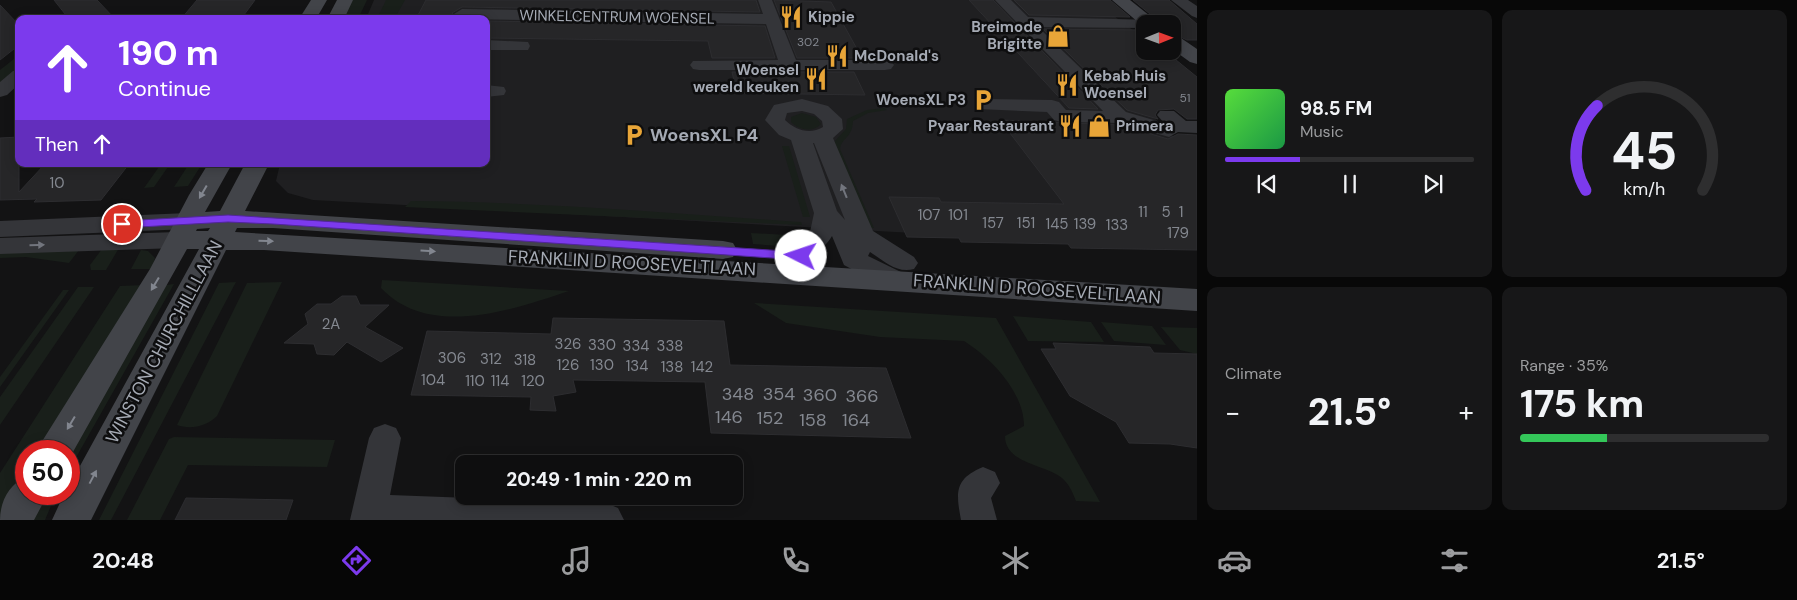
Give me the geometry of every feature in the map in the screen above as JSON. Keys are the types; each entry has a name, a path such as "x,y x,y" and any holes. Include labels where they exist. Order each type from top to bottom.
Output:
{"main road":[{"path":"309,15 318,0"},
{"path":"337,15 346,0"},
{"path":"1120,0 1139,15"},
{"name":"WINSTON CHURCHILLLAAN","path":"61,440 162,272 218,167"},
{"name":"WINSTON CHURCHILLLAAN","path":"71,520 255,167"},
{"path":"183,231 223,230"},
{"name":"FRANKLIN D ROOSEVELTLAAN","path":"223,230 784,254 858,248 899,271 1197,300"},
{"name":"FRANKLIN D ROOSEVELTLAAN","path":"223,230 264,241 826,275 899,271 1197,282"},
{"path":"13,520 22,505"}],"street":[{"path":"765,0 789,64"},
{"path":"1002,0 1120,117"},
{"path":"1178,0 1197,13"},
{"name":"WINKELCENTRUM WOENSEL","path":"464,11 772,19"},
{"path":"1025,22 1136,24"},
{"name":"WINKELCENTRUM WOENSEL","path":"490,44 522,46"},
{"path":"699,64 885,65"},
{"path":"0,91 15,78"},
{"path":"985,105 1052,106 1061,116 1120,117 1197,128"},
{"path":"784,254 813,246 823,233 826,213 811,136 858,248"},
{"path":"826,213 844,235 858,248"},
{"path":"0,228 183,231"},
{"path":"0,246 183,231"},
{"path":"826,275 858,248"},
{"path":"385,438 369,515 606,520"},
{"path":"979,520 973,494 983,483"}],"shaded area":[{"path":"352,0 367,0 360,15 344,15"},
{"path":"374,0 1049,0 1110,13 1136,32 1136,60 1140,60 1144,108 1197,159 1197,225 914,233 313,200 288,193 276,181 279,167 490,167 490,15 368,15"},
{"path":"386,0 405,0 397,15 379,15"},
{"path":"15,58 15,72 0,85 0,70"},
{"path":"884,108 887,110 868,113 853,121 851,131 840,149 874,228 865,228 834,142 846,129 847,119 867,110"},
{"path":"802,113 816,117 821,124 814,129 806,129 798,127 791,122 791,117"},
{"path":"782,146 789,146 810,217 803,217"},
{"path":"159,167 168,167 154,187 144,188"},
{"path":"187,167 200,167 188,186 174,187"},
{"path":"411,201 606,208 801,222 802,225 405,207"},
{"path":"751,233 805,236 806,238 779,246 753,244"},
{"path":"119,248 106,270 91,270 90,265 102,249"},
{"path":"79,250 69,263 26,257 0,258 0,253"},
{"path":"141,250 148,251 155,258 152,269 131,269"},
{"path":"382,280 569,291 497,312 472,316 447,316 423,313 401,304 381,288"},
{"path":"236,282 111,520 99,520 219,283"},
{"path":"282,282 217,416 198,426 177,425 247,283"},
{"path":"174,284 80,451 80,440 76,440 166,285"},
{"path":"145,285 50,440 21,440 120,286"},
{"path":"78,287 94,287 0,425 0,397"},
{"path":"63,290 69,290 0,387 0,377"},
{"path":"754,303 996,318 1100,502 1076,501 1069,486 1062,478 1055,473 1019,458 1012,452 1007,445 1005,436 1024,426 1023,413 1018,401 1012,389 995,366 964,341 880,337 786,323"},
{"path":"1013,316 1091,322 1104,342 1028,341"},
{"path":"1101,322 1152,326 1166,345 1114,341"},
{"path":"1161,327 1197,328 1197,354 1180,350"},
{"path":"174,437 335,440 327,467 188,465 160,520 127,520 169,439"},
{"path":"15,450 15,496 0,520 0,473"},
{"path":"37,505 51,505 45,520 28,520"}],"building":[{"path":"54,0 97,0 111,15 66,15"},
{"path":"197,0 255,0 244,15 184,15"},
{"path":"426,0 756,0 760,12 462,7 452,13 454,15 418,15"},
{"path":"774,0 831,2 862,58 797,58"},
{"path":"969,0 993,0 1098,109 1069,108"},
{"path":"1014,0 1110,0 1130,17 1029,15"},
{"path":"1133,0 1169,0 1197,24 1197,40 1187,40 1181,37 1181,15 1151,15"},
{"path":"0,5 15,21 15,48 0,60"},
{"path":"490,21 765,26 775,58 712,58 708,41 490,38"},
{"path":"1043,29 1136,30 1136,60 1176,60 1197,77 1197,119 1187,119 1174,109 1158,110 1155,115 1158,119 1127,110"},
{"path":"732,72 854,72 865,95 737,93"},
{"path":"1000,120 1120,125 1168,139 1178,134 1197,135 1197,250 1071,248 1068,244 961,242 959,238 907,237 889,197 939,198 941,202 1064,204"},
{"path":"15,137 15,167 19,167 19,192 42,167 127,167 101,200 34,202 37,199 0,200 0,138"},
{"path":"342,296 356,296 360,305 389,305 365,327 403,348 381,362 347,342 334,355 317,354 314,344 284,343 308,324 305,314 317,304 331,304"},
{"path":"553,318 724,321 730,365 886,368 911,438 711,433 705,382 573,380 576,392 553,396 556,411 530,410 531,397 411,395 427,331 551,334"},
{"path":"1053,343 1150,347 1154,353 1197,354 1197,448 1170,444 1129,443 1116,422 1070,396 1041,349 1056,349"},
{"path":"186,498 293,500 286,520 175,520"}],"place":[{"name":"Kippie","path":"791,17"},
{"name":"Breimode Brigitte","path":"1058,36"},
{"name":"McDonald's","path":"837,56"},
{"name":"Woensel wereld keuken","path":"816,79"},
{"name":"Kebab Huis Woensel","path":"1067,85"},
{"name":"WoensXL P3","path":"983,100"},
{"name":"Pyaar Restaurant","path":"1070,126"},
{"name":"Primera","path":"1099,126"},
{"name":"WoensXL P4","path":"634,135"}],"route":[{"path":"122,224 228,219 273,220 801,256"}]}
